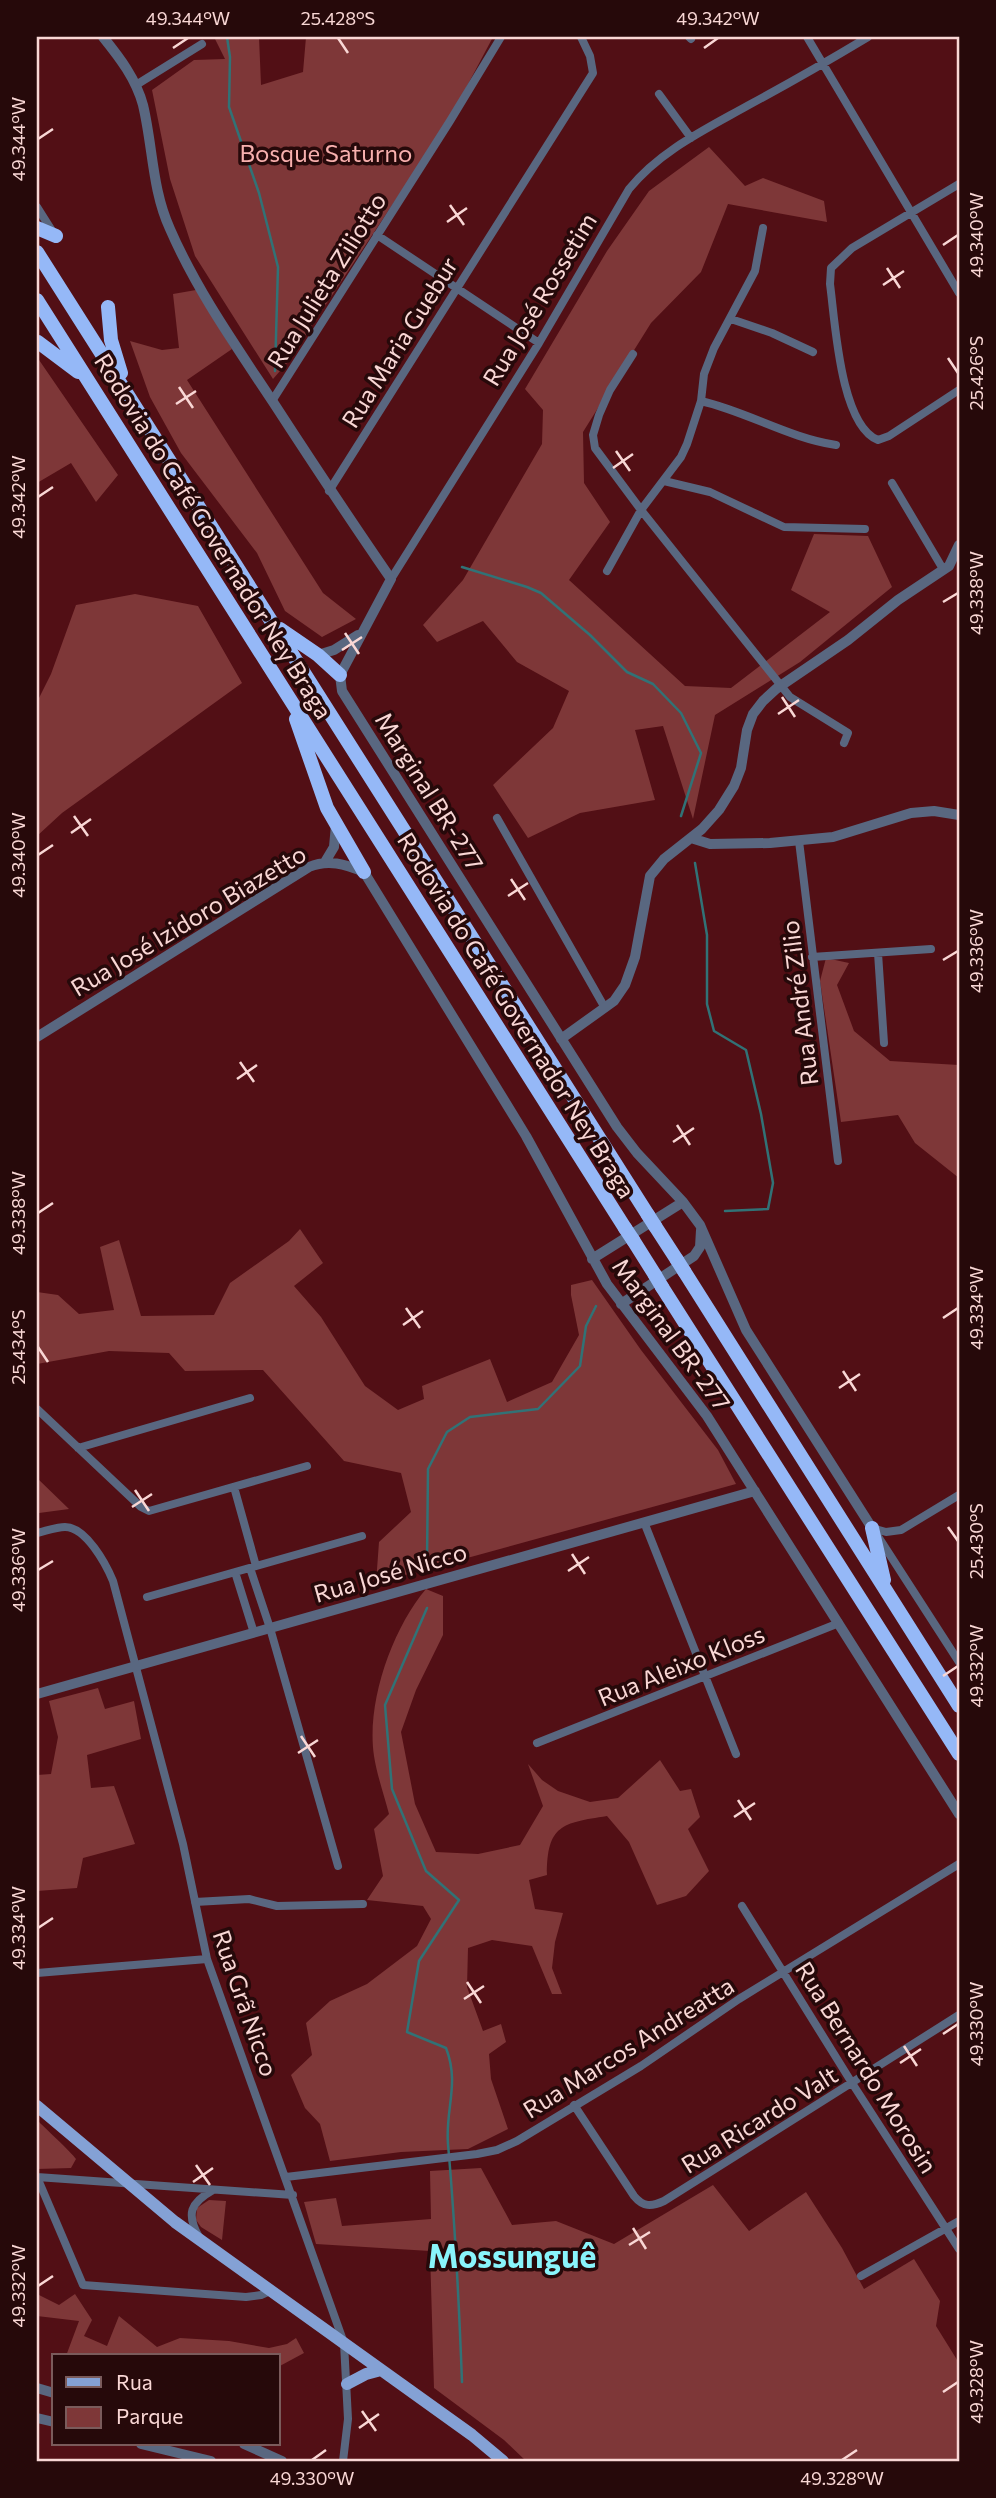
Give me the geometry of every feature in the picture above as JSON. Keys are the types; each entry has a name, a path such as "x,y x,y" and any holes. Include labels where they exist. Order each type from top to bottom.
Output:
{"highway":[{"path":"37,228 56,236"},
{"name":"Rodovia do Café Governador Ney Braga","path":"37,252 959,1706"},
{"name":"Rodovia do Café Governador Ney Braga","path":"37,300 959,1754"},
{"path":"107,307 115,357 139,413"},
{"path":"37,342 87,380"},
{"path":"273,624 340,674"},
{"path":"287,695 323,800 364,872"},
{"path":"872,1528 887,1592"}],"main road":[{"path":"37,2106 202,2242 472,2435 503,2461"},
{"path":"347,2384 366,2374 382,2370"}],"street":[{"path":"103,37 123,61 136,85 142,104 156,192 169,228 197,285 329,491 391,579"},
{"name":"Rua Julieta Ziliotto","path":"272,401 501,37"},
{"name":"Rua Maria Guebur","path":"329,491 593,73 590,55 581,37"},
{"path":"807,37 959,293"},
{"name":"Rua José Rossetim","path":"340,674 391,579 539,343 629,189 657,160 691,138 868,37"},
{"path":"136,85 202,44"},
{"path":"659,93 691,138"},
{"path":"959,184 909,212 843,255 831,268 830,284 845,392 855,414 871,437 878,440 888,436 959,390"},
{"path":"37,207 56,236"},
{"path":"607,571 641,510 664,481 687,444 701,401 704,374 714,348 755,271 763,228"},
{"path":"377,236 539,343"},
{"path":"731,319 772,333 813,352"},
{"path":"633,354 598,415 593,435 595,448 790,697 848,733 844,743"},
{"path":"701,401 729,407 812,441 836,445"},
{"path":"664,481 710,492 784,527 865,529"},
{"path":"892,483 943,569"},
{"path":"561,1039 614,1001 625,985 635,957 650,876 664,859 691,838 719,810 734,786 741,768 747,730 753,714 763,701 833,652 877,615 949,566 959,545"},
{"path":"318,655 334,650 360,634"},
{"name":"Marginal BR-277","path":"340,674 342,691 629,1144 683,1202 700,1225 746,1330 872,1528"},
{"path":"691,838 710,844 799,841 848,834 911,813 934,811 959,815"},
{"path":"497,818 605,1008"},
{"name":"Rua José Izidoro Biazetto","path":"325,862 334,847 336,825"},
{"name":"Rua André Zilio","path":"799,841 838,1161"},
{"name":"Rua José Izidoro Biazetto","path":"37,1037 309,867 325,862 346,865 364,872"},
{"name":"Marginal BR-277","path":"364,872 517,1121 592,1259 621,1304 707,1416 959,1814"},
{"path":"812,957 931,949"},
{"path":"878,953 884,1043"},
{"path":"592,1259 683,1202"},
{"path":"621,1304 694,1256 700,1247 700,1225"},
{"path":"78,1448 250,1398"},
{"path":"37,1409 145,1510 154,1510 307,1466"},
{"path":"234,1487 253,1567 338,1866"},
{"name":"Rua José Nicco","path":"37,1694 755,1491"},
{"path":"872,1528 887,1532 901,1530 959,1495"},
{"path":"644,1522 736,1754"},
{"name":"Rua Grã Nicco","path":"37,1533 69,1527 90,1543 109,1571 183,1844 207,1959 344,2343 348,2419 343,2461"},
{"path":"872,1528 959,1662"},
{"path":"147,1597 362,1536"},
{"path":"235,1572 254,1633"},
{"name":"Rua Aleixo Kloss","path":"537,1743 839,1623"},
{"name":"Rua Marcos Andreatta","path":"286,2177 457,2157 506,2146 658,2055 739,1999 959,1864"},
{"path":"195,1902 248,1899 277,1906 363,1904"},
{"name":"Rua Bernardo Morosin","path":"742,1906 959,2249"},
{"path":"37,1973 207,1959"},
{"name":"Rua Ricardo Valt","path":"574,2105 634,2196 647,2206 664,2201 959,2015"},
{"path":"270,2291 246,2297 83,2285 37,2177 293,2195"},
{"path":"202,2242 193,2224 191,2211 198,2200 213,2190"},
{"path":"862,2276 959,2221"},
{"path":"149,2446 211,2461"},
{"path":"248,2446 282,2461"}],"green space":[{"name":"Bosque Saturno","path":"214,37 259,37 261,85 303,72 306,37 493,37 450,118 287,363 273,379 195,256 170,179 152,90 194,60 225,59"},
{"path":"709,147 745,186 763,178 824,201 827,222 728,204 701,272 651,323 583,432 584,483 610,522 569,580 685,686 731,688 830,612 791,590 814,534 868,536 892,587 800,662 715,715 693,819 663,726 635,730 655,800 580,813 528,838 493,785 553,728 569,691 517,662 483,621 437,642 423,625 463,580 542,444 543,410 525,389 607,251 649,191"},
{"path":"196,290 232,349 187,380 323,593 356,619 322,637 285,611 257,553 181,453 150,397 130,341 162,350 179,348 173,294"},
{"path":"37,357 118,475 96,502 71,463 37,483"},
{"path":"135,594 198,606 242,683 62,813 37,836 37,702 51,674 76,605"},
{"path":"826,958 849,963 837,985 854,1031 890,1061 959,1065 959,1178 915,1143 898,1115 841,1122 820,981"},
{"path":"300,1229 323,1263 294,1286 321,1317 365,1386 398,1410 424,1399 422,1386 490,1359 507,1402 552,1382 579,1335 571,1285 592,1280 641,1350 718,1450 736,1484 376,1583 379,1542 411,1512 401,1473 344,1461 263,1370 185,1371 169,1353 109,1351 37,1364 37,1292 58,1295 79,1314 114,1310 100,1247 119,1240 141,1316 214,1315 230,1283 289,1241"},
{"path":"37,1478 69,1509 39,1513"},
{"path":"426,1589 443,1596 443,1635 416,1690 401,1732 415,1804 436,1852 478,1854 520,1845 543,1806 528,1764 542,1780 558,1791 590,1802 618,1798 660,1760 680,1791 691,1789 700,1817 688,1829 709,1871 686,1896 657,1905 629,1842 607,1816 579,1821 560,1829 550,1846 547,1875 529,1880 535,1909 563,1913 555,1942 552,1968 562,1994 552,1994 532,1946 492,1940 468,1948 467,1987 483,2031 501,2024 506,2042 489,2054 491,2079 508,2129 468,2149 401,2152 330,2161 320,2124 305,2108 291,2075 312,2055 306,2023 330,2001 367,1984 417,1946 431,1919 423,1906 367,1900 383,1876 374,1829 389,1814 374,1756 374,1713 378,1690 392,1645"},
{"path":"98,1688 105,1709 134,1701 141,1739 87,1755 91,1788 114,1786 135,1844 83,1858 77,1888 37,1891 37,1775 51,1774 58,1737 49,1701"},
{"path":"37,2120 76,2159 71,2168 37,2169"},
{"path":"481,2168 512,2225 556,2221 614,2244 713,2185 749,2231 806,2192 842,2248 864,2289 914,2259 940,2301 936,2326 959,2363 959,2461 526,2461 504,2440 434,2388 430,2251 316,2244 304,2202 336,2198 342,2226 431,2219 430,2171"},
{"path":"209,2200 226,2201 222,2240 201,2227 196,2220 197,2208"},
{"path":"37,2294 59,2305 75,2294 92,2320 84,2336 107,2346 119,2316 157,2347 180,2338 229,2341 269,2348 287,2344 296,2338 304,2353 280,2366 280,2354 67,2354 79,2321 37,2316"}],"waterway":[{"path":"227,37 230,57 229,107 259,193 278,267 275,371"},
{"path":"462,567 541,593 590,635 627,672 653,684 681,713 701,753 681,816"},
{"path":"695,863 707,935 707,1004 714,1031 746,1050 773,1183 768,1209 725,1211"},
{"path":"427,1561 428,1469 447,1432 470,1417 538,1409 580,1366 586,1326 596,1306"},
{"path":"427,1608 385,1705 392,1789 426,1871 459,1900 419,1961 407,2032 446,2048 452,2073 448,2144 462,2382"}],"district":[{"name":"Mossunguê","path":"512,2255"}]}
